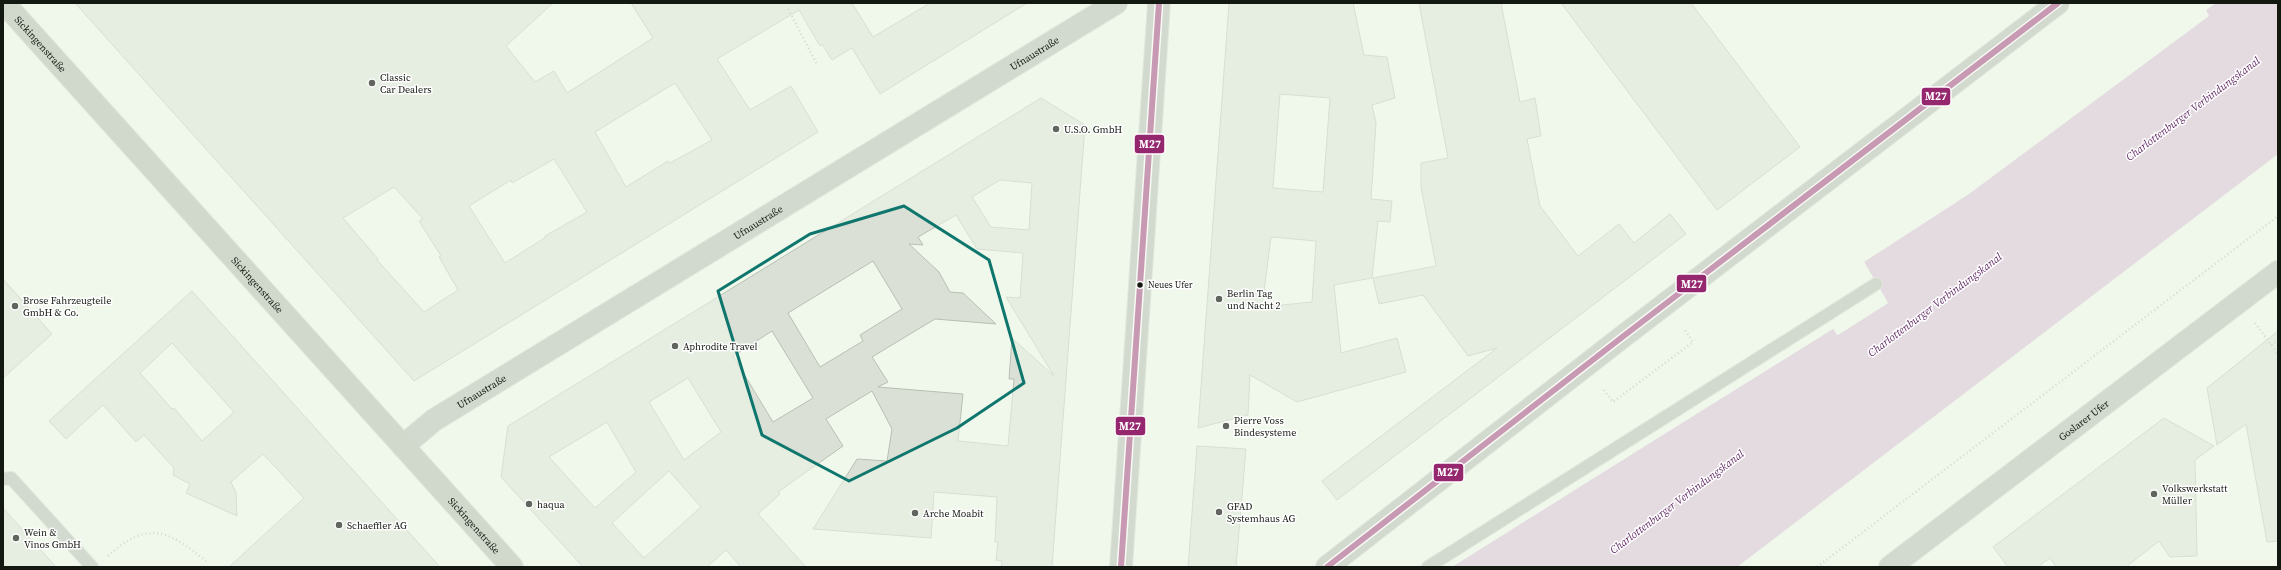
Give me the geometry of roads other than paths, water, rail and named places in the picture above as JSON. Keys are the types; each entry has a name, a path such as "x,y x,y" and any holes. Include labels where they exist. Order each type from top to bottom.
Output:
{"main road":[{"name":"Sickingenstraße","path":"4,3 512,567"}],"street":[{"name":"Ufnaustraße","path":"403,446 434,420 1116,3"},
{"path":"1121,567 1159,3"},
{"path":"1327,567 1621,338 2058,3"},
{"name":"Goslarer Ufer","path":"1890,567 2278,272"}],"lane":[{"path":"1428,567 1876,284"},
{"path":"3,479 11,478 92,567"}],"water":[{"name":"Charlottenburger Verbindungskanal","path":"2216,3 2278,3 2278,154 1737,567 1452,567 1833,328 1837,335 1888,303 1864,262 1969,194 2209,16 2206,10"}],"place":[{"name":"Classic Car Dealers","path":"372,83"},
{"name":"U.S.O. GmbH","path":"1056,129"},
{"name":"Neues Ufer","path":"1140,285"},
{"name":"Berlin Tag und Nacht 2","path":"1219,299"},
{"name":"Brose Fahrzeugteile GmbH & Co.","path":"15,306"},
{"name":"Aphrodite Travel","path":"675,346"},
{"name":"Pierre Voss Bindesysteme","path":"1226,426"},
{"name":"Volkswerkstatt Müller","path":"2154,494"},
{"name":"haqua","path":"529,504"},
{"name":"GFAD Systemhaus AG","path":"1219,512"},
{"name":"Arche Moabit","path":"915,513"},
{"name":"Schaeffler AG","path":"339,525"},
{"name":"Wein & Vinos GmbH","path":"16,538"}]}
